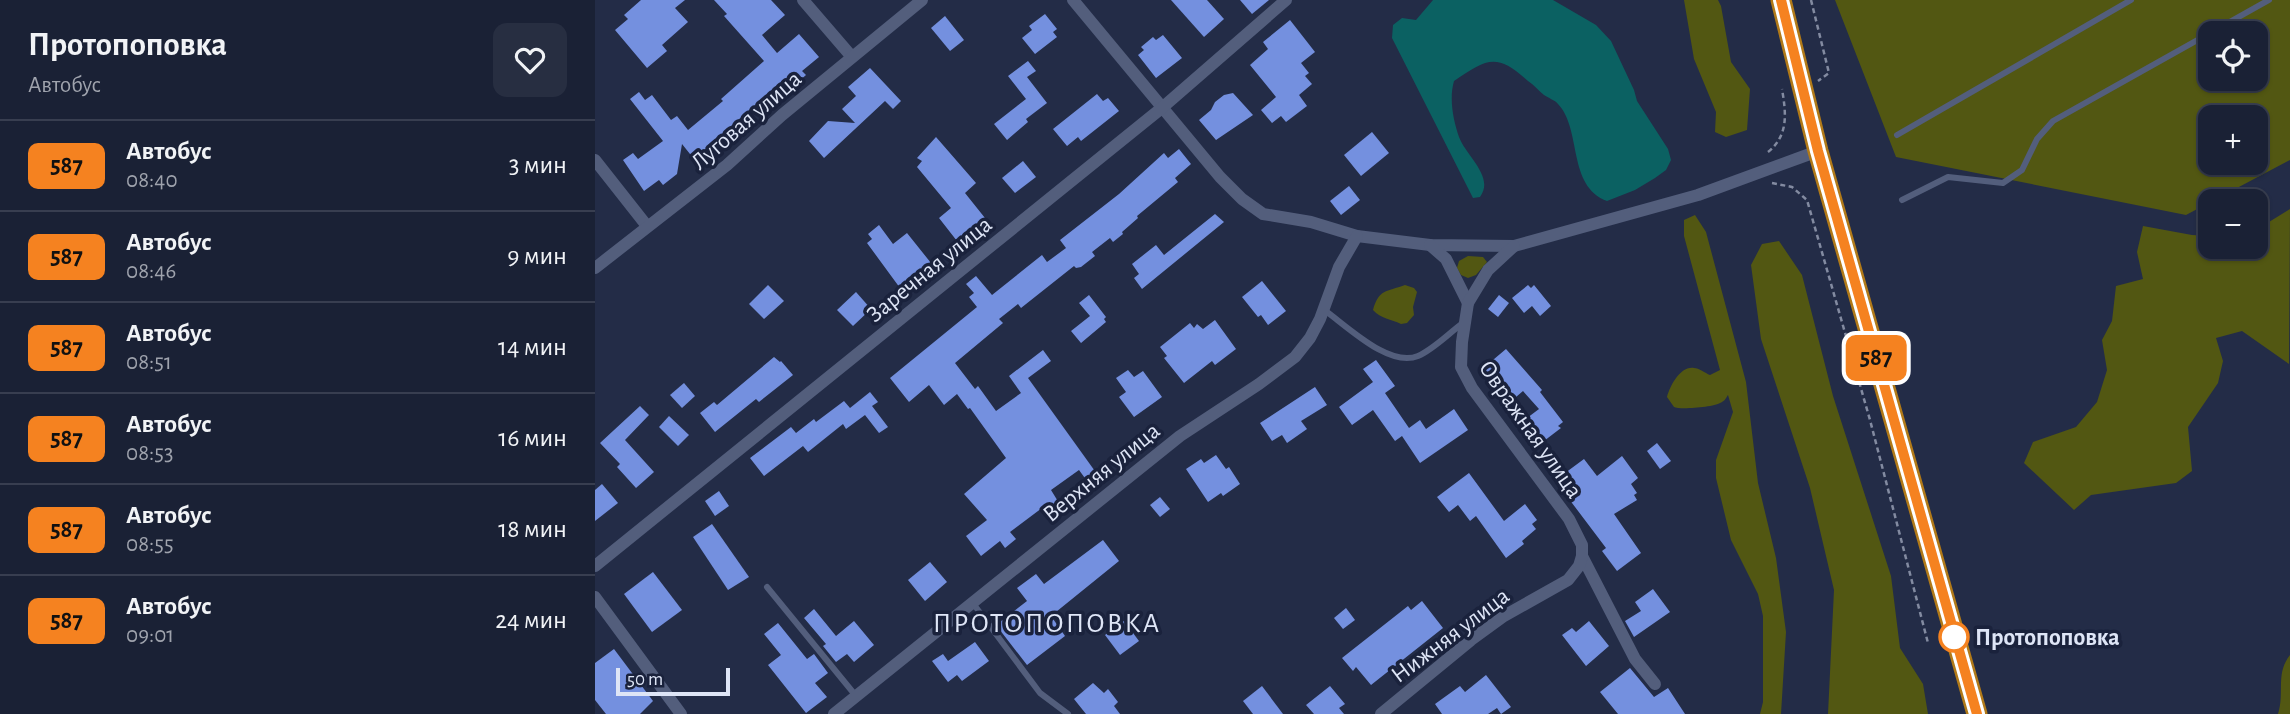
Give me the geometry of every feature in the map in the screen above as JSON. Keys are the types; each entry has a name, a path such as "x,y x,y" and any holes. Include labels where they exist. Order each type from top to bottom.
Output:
{"highway":[{"path":"1781,0 1818,151 1977,714"}],"street":[{"path":"803,0 852,57"},
{"name":"Луговая улица","path":"595,268 727,165 782,115 922,0"},
{"path":"1073,0 1220,177 1242,199 1263,214 1311,222 1357,236 1430,246 1514,246 1698,195 1818,151"},
{"name":"Заречная улица","path":"595,566 1163,107 1286,0"},
{"path":"595,160 647,226"},
{"name":"Верхняя улица","path":"834,714 1179,436 1295,357 1310,338 1339,267 1357,236"},
{"path":"1430,246 1446,260 1468,303"},
{"name":"Овражная улица","path":"1514,246 1488,270 1468,303 1461,367 1472,388 1569,519 1582,545 1580,561 1635,659 1655,684"},
{"name":"Нижняя улица","path":"1381,714 1504,616 1568,580 1580,561"},
{"path":"595,597 681,714"}],"lane":[{"path":"1897,135 2131,0"},
{"path":"1902,200 1935,181 1948,177 2003,183 2022,170 2037,139 2053,121 2269,0"},
{"path":"1324,309 1386,354 1403,359 1419,355 1464,322"},
{"path":"767,587 856,696"},
{"path":"972,602 1040,693 1068,714"}],"path":[{"path":"1811,0 1829,73 1818,80"},
{"path":"1767,152 1777,144 1784,132 1782,89"},
{"path":"1772,183 1792,187 1807,200 1870,420 1928,643"}],"shaded area":[{"path":"1433,0 1553,0 1596,25 1611,41 1637,101 1668,149 1671,160 1666,170 1635,190 1607,201 1594,194 1580,170 1570,128 1558,104 1508,66 1491,62 1454,81 1452,95 1452,109 1459,137 1482,174 1484,182 1480,197 1473,198 1392,38 1393,25 1402,18 1416,20"},
{"path":"1684,0 1718,0 1721,6 1731,62 1750,89 1747,130 1726,137 1715,132 1716,112 1694,59"},
{"path":"1835,0 2290,0 2290,160 2268,172 2268,105 2198,105 2198,175 2262,175 2235,189 2198,189 2198,209 2186,215 1896,157"},
{"path":"2290,209 2289,364 2242,331 2216,338 2223,361 2218,383 2188,427 2192,471 2176,483 2091,495 2074,510 2024,463 2033,442 2076,427 2097,402 2107,370 2102,340 2112,321 2116,286 2143,279 2137,252 2143,226 2198,235 2198,259 2268,259 2268,223"},
{"path":"1695,215 1706,232 1746,382 1758,483 1776,558 1786,632 1781,714 1760,714 1763,702 1763,616 1758,594 1731,540 1716,478 1716,460 1733,412 1728,395 1717,404 1690,408 1674,407 1667,397 1673,382 1684,370 1696,368 1710,375 1720,370 1684,236 1684,220"},
{"path":"1779,241 1802,275 1833,396 1891,576 1900,648 1923,684 1928,714 1828,714 1834,590 1810,488 1761,339 1751,265 1762,244"},
{"path":"1468,256 1483,257 1487,262 1476,275 1468,278 1461,275 1457,268 1459,261"},
{"path":"1405,285 1417,292 1414,315 1407,323 1401,324 1373,310 1381,295"},
{"path":"2290,655 2290,714 2278,714 2281,676"}],"building":[{"path":"641,0 685,0 675,8 688,22 662,45 667,51 647,68 615,30 628,19 624,15"},
{"path":"714,0 771,0 785,15 762,35 777,53 799,34 819,57 802,71 806,75 789,90 782,81 694,159 682,144 677,174 663,185 659,180 644,191 623,160 633,153 638,159 663,141 630,99 639,92 645,100 652,95 671,120 677,116 688,130 764,61 724,16 727,14"},
{"path":"1171,0 1207,0 1224,19 1204,37"},
{"path":"1240,0 1269,0 1252,14"},
{"path":"1045,14 1057,29 1053,32 1057,37 1035,54 1022,38 1032,30 1029,26"},
{"path":"945,16 964,40 950,51 931,28"},
{"path":"1290,20 1315,52 1301,63 1309,73 1305,76 1312,84 1299,95 1307,106 1286,122 1281,116 1272,123 1261,110 1276,97 1250,65 1268,49 1263,42"},
{"path":"1163,35 1182,58 1156,78 1138,55 1144,50 1141,47 1153,37 1156,40"},
{"path":"1028,61 1036,71 1027,77 1047,103 1026,119 1028,122 1007,140 994,124 1026,99 1008,76"},
{"path":"870,68 901,101 893,109 885,101 824,158 809,141 828,121 855,123 842,109 856,96 848,87"},
{"path":"1233,93 1253,115 1216,140 1199,120 1211,110 1215,102 1224,95"},
{"path":"1097,94 1103,101 1108,98 1119,111 1081,141 1078,137 1067,146 1053,129"},
{"path":"1372,132 1389,153 1361,176 1344,155"},
{"path":"936,137 976,183 965,193 985,218 957,241 939,218 951,208 917,167 922,161 917,158"},
{"path":"1179,149 1191,164 1175,178 1178,182 1137,216 1123,234 1113,242 1110,238 1092,252 1095,256 1081,267 1074,266 1021,308 1018,304 999,319 1003,323 955,363 975,389 978,386 996,411 1021,393 1009,376 1043,350 1051,361 1028,378 1097,474 1087,481 1079,470 1051,490 1059,503 1046,513 1042,508 1010,532 1016,539 1005,548 1000,541 981,556 966,536 987,520 964,494 1006,458 957,394 944,405 929,385 909,402 890,378 977,307 969,297 974,293 966,284 976,276 992,295 1042,255 1047,262 1066,248 1060,240 1119,194 1164,153 1168,158"},
{"path":"1023,161 1036,177 1015,193 1002,178"},
{"path":"1349,186 1360,200 1341,215 1330,201"},
{"path":"1215,214 1224,222 1142,289 1134,278 1139,274 1132,264 1156,245 1164,255"},
{"path":"879,225 893,244 907,233 931,263 900,288 867,243 872,239 868,234"},
{"path":"1262,281 1286,311 1268,325 1242,297"},
{"path":"768,285 784,301 764,319 749,304"},
{"path":"1528,285 1531,288 1534,285 1551,306 1540,316 1532,306 1524,313 1512,298"},
{"path":"856,292 871,309 853,326 837,310"},
{"path":"1089,295 1106,317 1106,322 1081,343 1071,331 1090,316 1079,303"},
{"path":"1499,295 1509,303 1498,317 1488,309"},
{"path":"1215,320 1236,349 1215,365 1212,361 1184,383 1164,358 1167,356 1160,347 1190,323 1194,328 1197,324 1203,329"},
{"path":"1506,349 1542,390 1540,392 1563,422 1558,426 1561,428 1540,444 1523,421 1539,409 1523,391 1509,403 1481,370"},
{"path":"774,357 793,375 759,402 756,399 715,432 700,413 714,402 717,405"},
{"path":"1376,360 1395,386 1385,393 1409,428 1420,420 1426,429 1454,409 1468,430 1420,463 1402,436 1395,441 1373,410 1352,425 1339,407 1373,382 1363,369"},
{"path":"1128,370 1134,377 1143,371 1162,397 1134,417 1119,397 1126,392 1116,378"},
{"path":"684,383 695,396 682,408 670,395"},
{"path":"1315,387 1327,405 1301,421 1307,429 1287,443 1282,435 1272,441 1260,423"},
{"path":"870,392 878,402 872,406 888,427 879,433 865,415 846,429 843,424 808,452 803,446 764,476 750,458 791,427 796,433 844,401 850,408"},
{"path":"640,406 649,415 625,440 654,472 636,488 617,467 620,464 600,443"},
{"path":"669,416 689,435 678,446 659,427"},
{"path":"1657,443 1671,461 1660,469 1647,451"},
{"path":"1216,455 1226,469 1229,467 1240,484 1223,496 1221,493 1208,502 1186,469 1201,459 1204,463"},
{"path":"1622,456 1638,478 1631,484 1637,493 1634,495 1637,500 1614,514 1641,553 1617,571 1602,551 1606,548 1569,499 1575,495 1561,476 1584,459 1597,476"},
{"path":"1469,473 1504,521 1525,504 1537,520 1532,524 1536,529 1522,541 1524,544 1506,558 1476,516 1470,521 1458,505 1449,512 1437,497"},
{"path":"602,484 618,503 595,521 595,490"},
{"path":"719,491 729,506 715,516 705,501"},
{"path":"1160,497 1170,509 1160,517 1150,505"},
{"path":"712,524 749,577 728,590 693,537"},
{"path":"1103,540 1119,561 1051,616 1065,636 1027,665 996,625 1027,601 1017,588 1036,574 1044,584"},
{"path":"930,562 947,582 925,601 908,580"},
{"path":"653,572 682,610 652,632 624,594"},
{"path":"1653,589 1670,612 1634,637 1625,621 1641,611 1635,602"},
{"path":"1422,601 1443,628 1371,685 1356,667 1353,671 1342,658 1408,606 1411,610"},
{"path":"1346,608 1355,620 1343,629 1334,618"},
{"path":"814,609 836,636 854,621 874,645 854,662 847,654 836,662 823,646 826,644 804,618"},
{"path":"1124,621 1139,641 1120,655 1105,635"},
{"path":"1589,621 1609,646 1586,666 1562,635 1572,628 1576,632"},
{"path":"778,623 807,659 814,654 828,673 815,683 827,697 806,713 768,665 781,655 764,634"},
{"path":"975,642 989,661 962,681 957,675 948,682 932,661 943,654 948,661"},
{"path":"614,649 653,701 640,714 606,714 595,700 595,663"},
{"path":"1630,668 1654,697 1668,688 1685,714 1618,714 1600,692"},
{"path":"1486,675 1511,707 1501,714 1497,708 1488,714 1442,714 1435,704 1460,686 1465,692"},
{"path":"1093,683 1104,693 1108,689 1118,702 1114,706 1120,714 1086,714 1074,699"},
{"path":"1262,686 1283,714 1253,714 1243,701"},
{"path":"1330,686 1345,704 1339,708 1344,714 1314,714 1306,705"}],"bus line":[{"name":"587","path":"1781,0 1818,151 1977,714"}],"place":[{"name":"Протопоповка","path":"1954,637"}],"district":[{"name":"ПРОТОПОПОВКА","path":"1047,622"}]}
